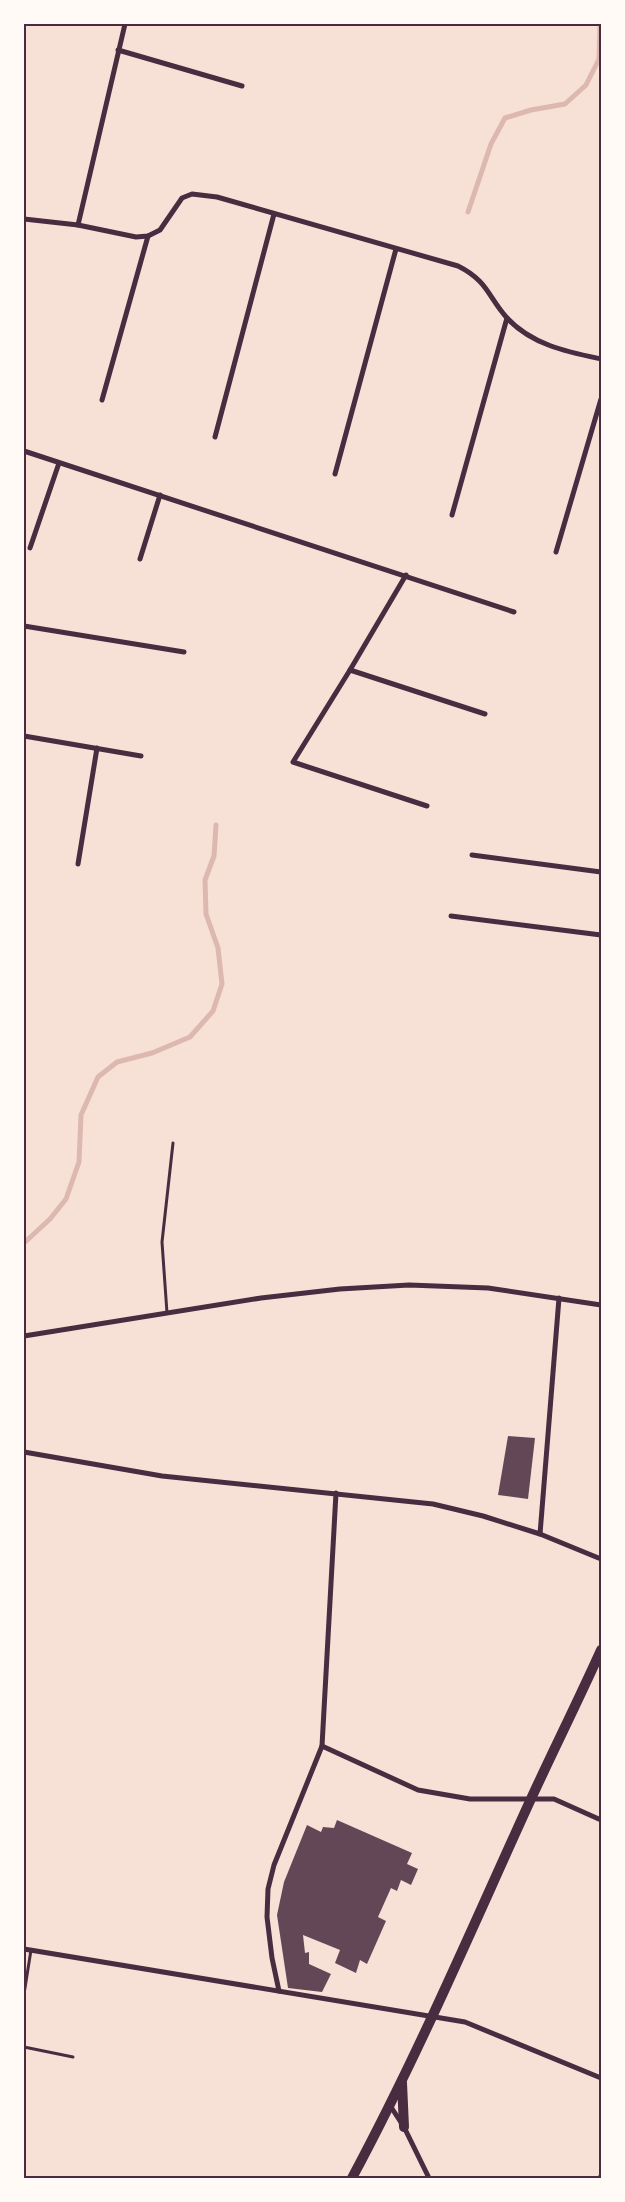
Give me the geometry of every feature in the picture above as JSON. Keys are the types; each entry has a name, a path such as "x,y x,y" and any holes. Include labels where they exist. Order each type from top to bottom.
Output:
{"main road":[{"path":"352,2178 390,2107 434,2016 601,1650"},
{"path":"402,2082 404,2127"}],"street":[{"path":"78,225 125,24"},
{"path":"118,50 242,86"},
{"path":"24,218 78,225 136,238 148,236 160,230 182,198 192,194 217,197 458,266 471,273 488,290 507,318 524,334 560,350 601,359"},
{"path":"215,436 274,214"},
{"path":"102,400 148,236"},
{"path":"335,474 396,249"},
{"path":"452,515 507,318"},
{"path":"556,552 601,399"},
{"path":"24,451 514,612"},
{"path":"30,548 60,463"},
{"path":"140,559 160,495"},
{"path":"406,575 293,762 427,806"},
{"path":"24,626 184,652"},
{"path":"350,670 485,714"},
{"path":"24,736 141,756"},
{"path":"78,864 97,748"},
{"path":"472,856 601,872"},
{"path":"451,916 601,935"},
{"path":"24,1336 261,1298 409,1285 471,1286 559,1298 601,1306"},
{"path":"540,1534 559,1298"},
{"path":"24,1452 162,1476 433,1504 483,1516 540,1534 601,1559"},
{"path":"279,1991 272,1958 268,1917 268,1889 274,1865 322,1746 336,1493"},
{"path":"322,1746 418,1790 470,1799 554,1799 601,1820"},
{"path":"24,1949 465,2022 601,2078"},
{"path":"390,2107 404,2127 429,2178"}],"lane":[{"path":"167,1313 162,1242 173,1143"},
{"path":"24,1994 31,1950"},
{"path":"24,2047 73,2057"}],"building":[{"path":"508,1436 535,1438 528,1499 498,1495"},
{"path":"337,1820 412,1853 407,1864 418,1869 411,1885 401,1880 397,1891 391,1888 378,1917 386,1921 367,1964 360,1960 356,1973 335,1963 340,1950 303,1935 305,1953 309,1952 309,1964 331,1974 322,1992 288,1988 277,1915 284,1882 307,1825 321,1832 323,1827 334,1828"}],"waterway":[{"path":"468,212 491,144 505,118 531,110 565,104 586,85 599,59 600,24"},
{"path":"24,1243 50,1219 66,1199 79,1162 81,1115 98,1077 117,1062 152,1053 190,1037 213,1011 222,984 218,948 206,914 205,880 214,856 216,825"}]}
